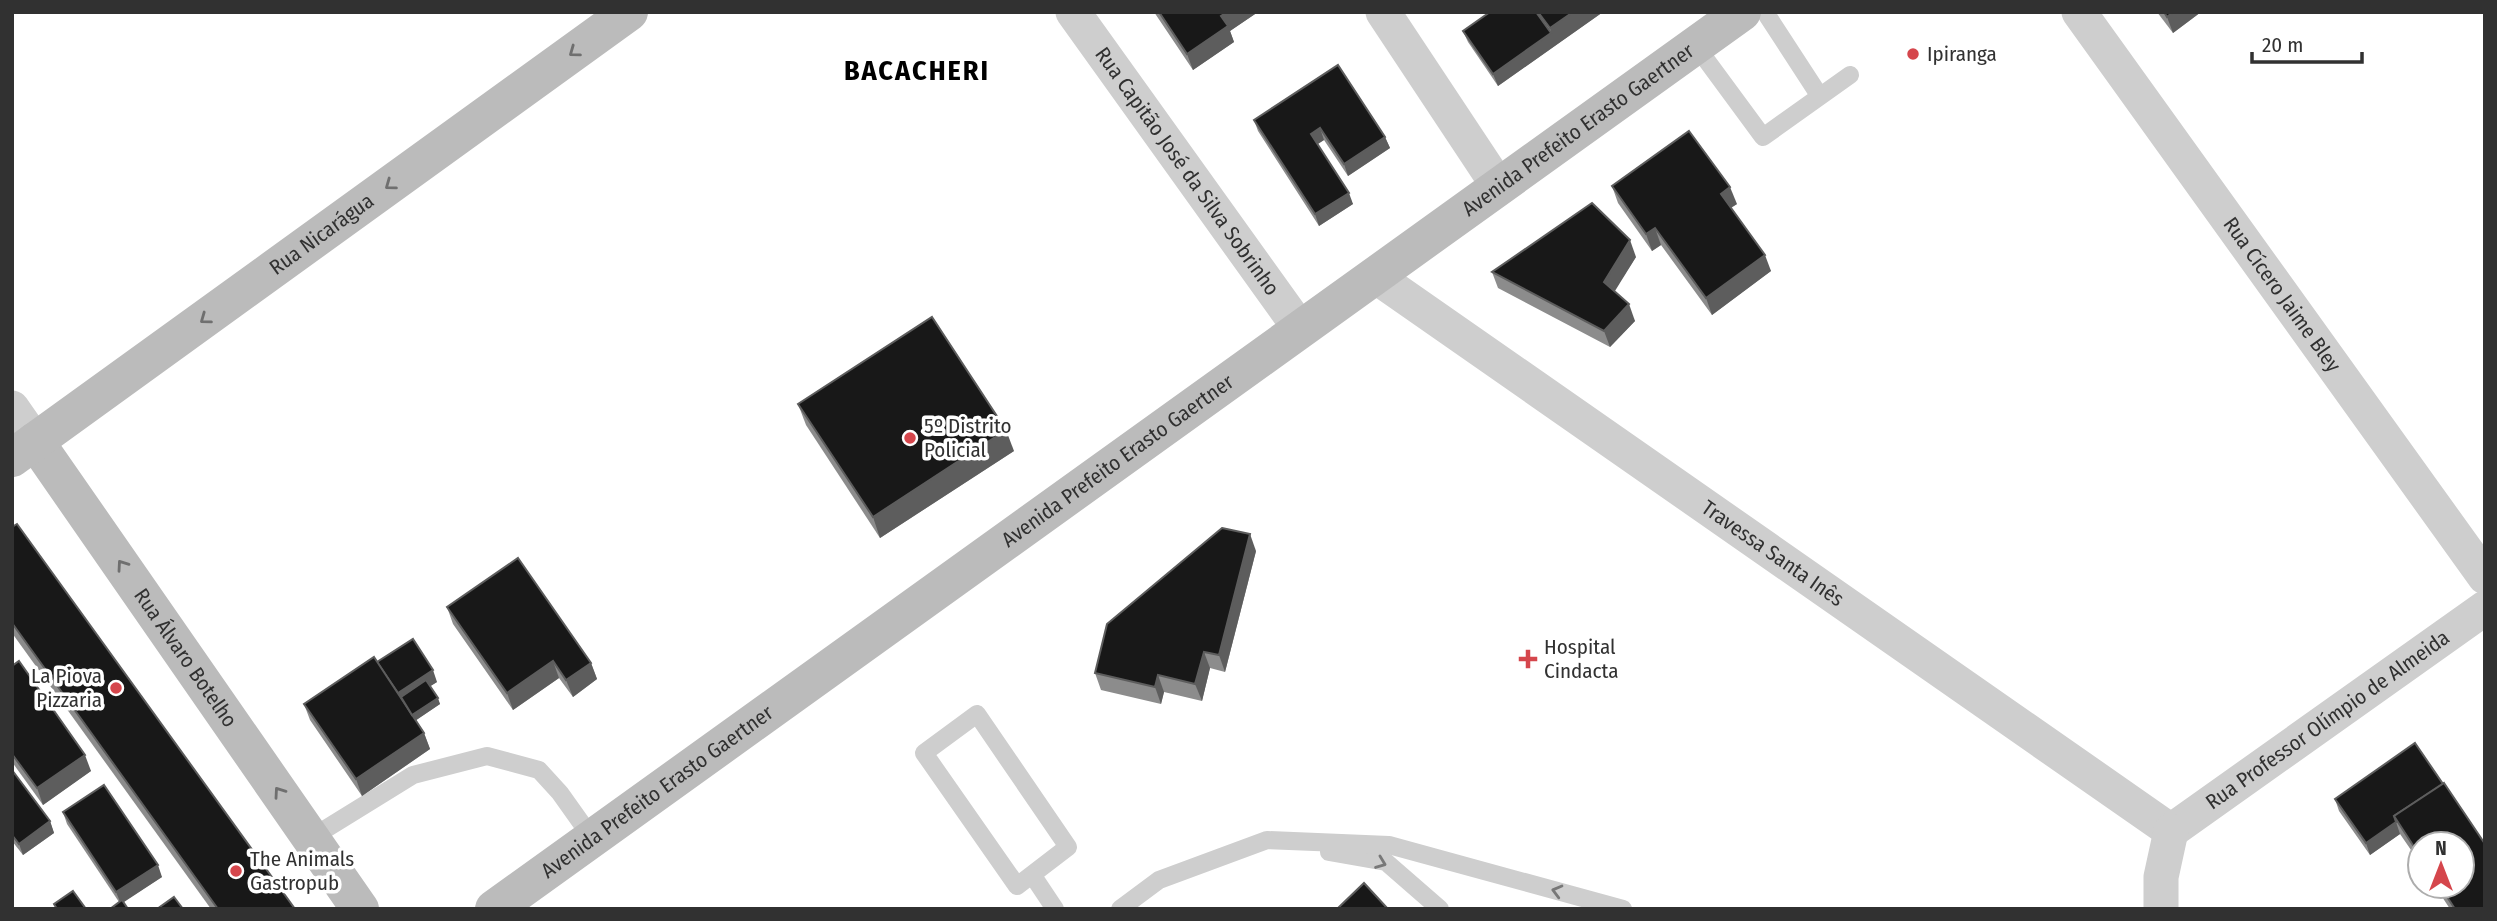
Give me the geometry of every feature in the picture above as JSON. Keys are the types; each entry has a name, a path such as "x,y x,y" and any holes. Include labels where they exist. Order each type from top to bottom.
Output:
{"main road":[{"name":"Rua Nicarágua","path":"24,450 629,12"},
{"name":"Avenida Prefeito Erasto Gaertner","path":"494,909 1742,12"},
{"name":"Rua Álvaro Botelho","path":"24,450 312,838 360,909"}],"street":[{"name":"Rua Capitão José da Silva Sobrinho","path":"1073,12 1301,330"},
{"path":"1383,12 1499,187"},
{"name":"Rua Cícero Jaime Bley","path":"2079,12 2485,578"},
{"name":"Travessa Santa Inês","path":"1375,276 2171,831"},
{"name":"Rua Álvaro Botelho","path":"12,408 24,450"},
{"name":"Rua Professor Olímpio de Almeida","path":"2171,831 2485,608"},
{"path":"2161,909 2161,877 2171,831"}],"lane":[{"path":"1765,12 1819,95"},
{"path":"1696,46 1763,137 1850,75"},
{"path":"977,713 1068,847 1033,876 1017,886 924,753 977,713"},
{"path":"312,838 413,775 487,755 539,769 592,838"},
{"path":"1120,909 1159,880 1267,840 1389,845 1623,909"},
{"path":"1267,840 1386,862 1440,909"},
{"path":"1033,876 1055,909"}],"building":[{"path":"1159,12 1227,12 1221,16 1228,26 1187,54"},
{"path":"1490,12 1536,12 1551,33 1493,74 1463,31"},
{"path":"1538,12 1573,12 1550,28"},
{"path":"1338,65 1385,137 1344,164 1320,128 1311,134 1349,193 1315,214 1254,120"},
{"path":"1689,131 1730,187 1721,194 1765,255 1706,298 1655,228 1646,234 1612,186"},
{"path":"1592,203 1630,240 1604,282 1629,304 1604,331 1492,272"},
{"name":"5º Distrito Policial","path":"932,317 1006,430 873,517 798,404"},
{"path":"17,524 295,909 218,909 12,623 12,527"},
{"path":"1222,528 1250,534 1219,655 1204,652 1195,684 1158,675 1155,687 1095,673 1107,624"},
{"path":"518,558 591,663 566,680 553,661 507,693 447,607"},
{"path":"413,639 433,670 398,693 377,662"},
{"path":"374,657 424,733 356,779 304,704"},
{"path":"19,661 85,755 37,788 12,754 12,666"},
{"path":"426,680 438,698 412,715 401,697"},
{"path":"2415,743 2443,784 2394,816 2396,822 2366,843 2335,799"},
{"path":"12,770 50,821 19,844 12,835"},
{"path":"2444,783 2476,830 2406,830 2406,834 2394,816"},
{"path":"104,785 158,865 116,892 63,812"},
{"path":"2476,831 2485,844 2485,909 2455,909 2449,900 2476,900"},
{"path":"1364,883 1388,909 1337,909"},
{"path":"73,891 86,909 57,909 54,904"},
{"path":"174,897 183,909 157,909"},
{"path":"122,900 128,909 110,909"}],"place":[{"name":"Ipiranga","path":"1913,54"},
{"name":"5º Distrito Policial","path":"910,438"},
{"name":"Hospital Cindacta","path":"1528,659"},
{"name":"La Piova Pizzaria","path":"116,688"},
{"name":"The Animals Gastropub","path":"236,871"}],"district":[{"name":"BACACHERI","path":"917,70"}]}
